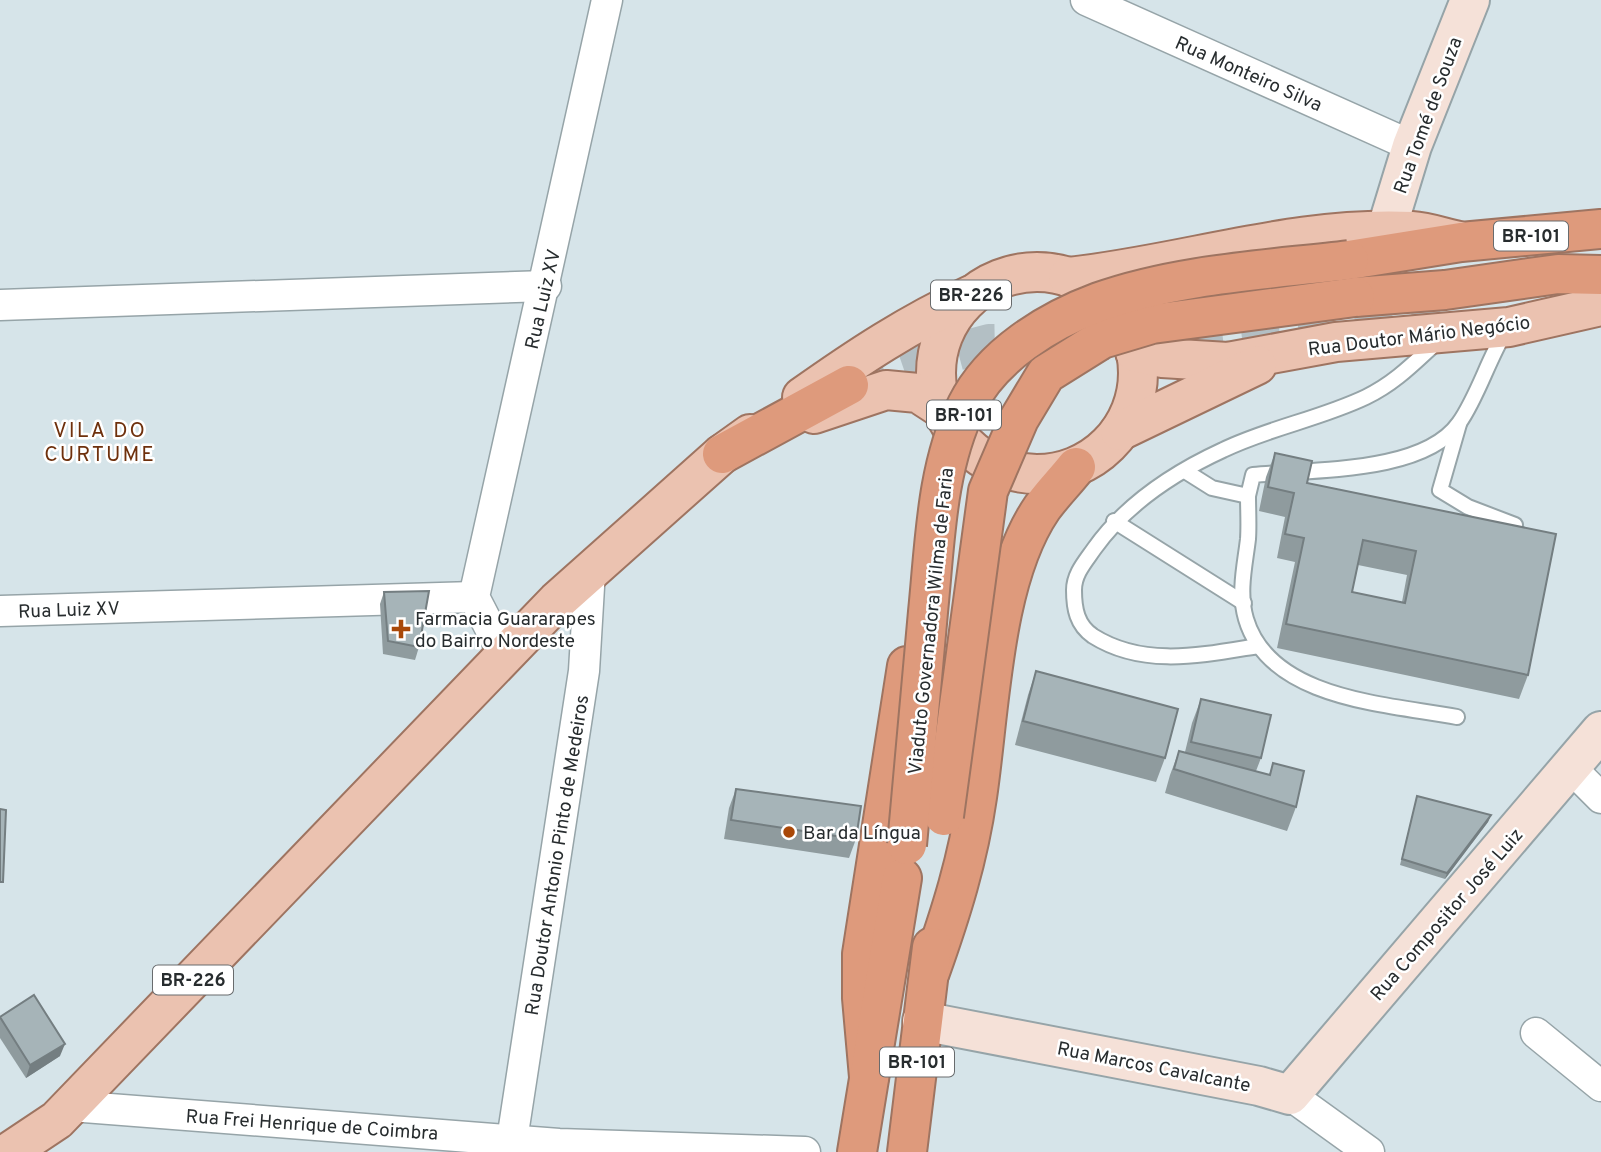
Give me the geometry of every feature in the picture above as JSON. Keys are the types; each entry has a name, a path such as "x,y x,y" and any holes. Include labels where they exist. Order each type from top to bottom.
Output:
{"highway":[{"name":"BR-101","path":"1461,242 1601,229"},
{"name":"Viaduto Governadora Wilma de Faria","path":"869,1077 907,845 937,519 947,458 968,403 1001,360 1045,327 1098,303 1153,287 1202,278 1349,260 1461,242"},
{"name":"Viaduto Governadora Wilma de Faria","path":"930,972 944,816 988,491 1019,419 1046,374 1101,340 1152,324 1558,274 1601,275"},
{"path":"1444,320 1601,290"},
{"path":"722,454 849,385"},
{"path":"869,1077 862,998 862,954 908,661 925,498 933,446 943,413"},
{"path":"930,972 960,886 977,800 1004,605 1018,557 1041,510 1076,467"},
{"name":"BR-101","path":"906,1152 930,972"},
{"name":"BR-101","path":"858,1152 869,1077"}],"main road":[{"path":"1068,277 1117,271 1296,239 1415,231 1461,242"},
{"name":"BR-226","path":"9,1152 60,1126 590,570 722,454 874,345 912,323 1013,274 1031,271 1068,277 1097,292 1114,307 1126,326 1135,352 1138,379 1132,406 1120,431 1102,451 1076,467 1046,474 1016,473 987,462 963,443 943,413 918,393 886,390 839,403 722,454"},
{"name":"BR-226","path":"943,413 935,367 946,327 971,295"},
{"name":"Rua Doutor Mário Negócio","path":"1135,352 1162,358 1228,362 1444,320 1509,327 1601,306"},
{"name":"Rua Doutor Mário Negócio","path":"1120,431 1161,409 1226,382 1277,354"}],"street":[{"name":"Rua Luiz XV","path":"0,611 474,597 607,0"},
{"name":"Rua Monteiro Silva","path":"1086,0 1412,146"},
{"name":"Rua Tomé de Souza","path":"1387,231 1412,146 1470,0"},
{"path":"0,305 545,286"},
{"name":"Rua Doutor Antonio Pinto de Medeiros","path":"512,1140 584,671 590,570"},
{"path":"474,597 505,657"},
{"name":"Rua Compositor José Luiz","path":"1290,1095 1601,731"},
{"path":"1571,768 1601,798"},
{"name":"Rua Marcos Cavalcante","path":"922,1021 1259,1086 1290,1095 1369,1152"},
{"path":"1536,1033 1601,1086"},
{"name":"Rua Frei Henrique de Coimbra","path":"60,1126 512,1140 559,1148 805,1152"}],"lane":[{"path":"1258,646 1180,658 1140,654 1110,646 1082,629 1074,605 1074,580 1114,521 1142,498 1224,449 1320,416 1368,396 1408,371 1444,320"},
{"path":"1509,327 1491,355 1459,423 1440,490 1468,507 1515,525"},
{"path":"1457,717 1325,692 1289,674 1258,646 1245,618 1242,581 1248,537 1248,496 1253,475 1393,462 1418,455 1441,441 1459,423"},
{"path":"1185,471 1212,488 1248,496"},
{"path":"1114,521 1244,603"}],"building":[{"path":"1275,453 1312,461 1307,483 1556,534 1528,675 1286,624 1304,538 1285,534 1294,493 1268,487","holes":["1363,540 1416,551 1405,603 1352,592"]},
{"name":"Farmacia Guararapes do Bairro Nordeste","path":"429,591 419,647 388,641 384,592"},
{"path":"1036,671 1178,709 1165,758 1023,721"},
{"path":"1201,699 1271,715 1261,758 1191,742"},
{"path":"1179,751 1270,775 1273,763 1304,771 1296,807 1174,769"},
{"path":"736,789 861,806 856,839 731,820"},
{"path":"1417,796 1491,815 1447,873 1402,859"},
{"path":"0,809 6,810 3,882 0,882"},
{"path":"34,995 65,1044 30,1065 0,1017"}],"tunnel":[{"path":"849,385 907,365 989,343 1170,340 1440,309"}],"place":[{"name":"Farmacia Guararapes do Bairro Nordeste","path":"401,629"},
{"name":"Bar da Língua","path":"789,832"}],"district":[{"name":"VILA DO CURTUME","path":"100,442"}]}
